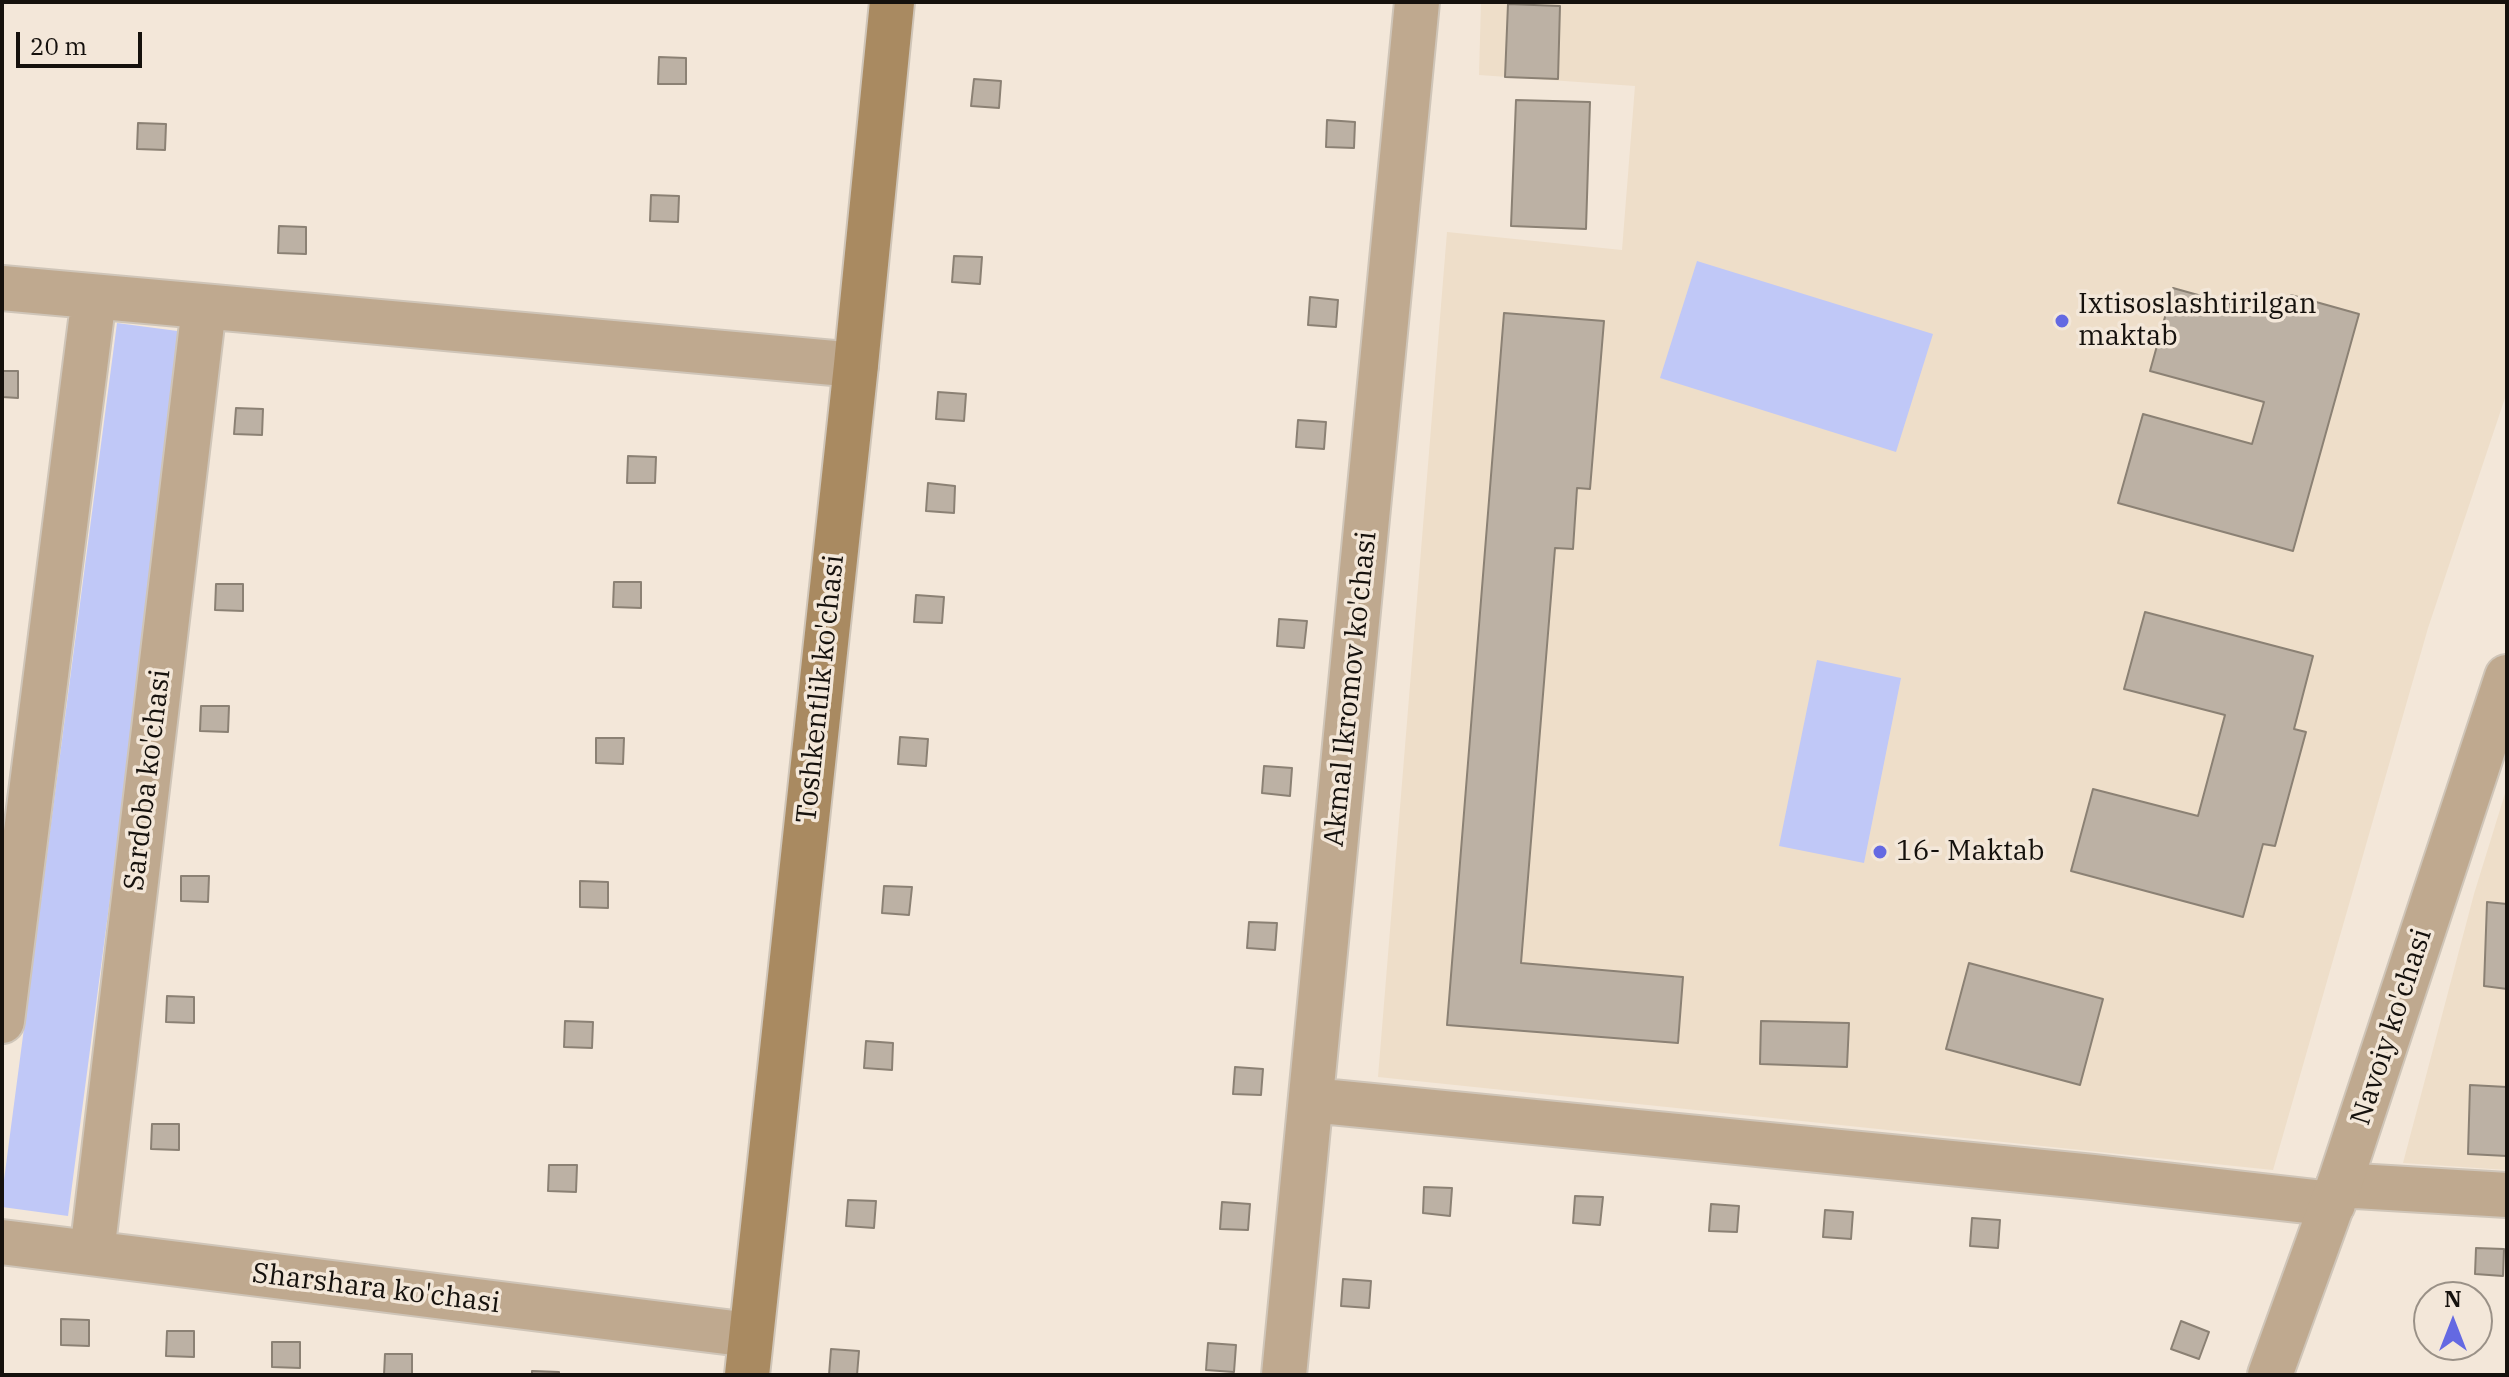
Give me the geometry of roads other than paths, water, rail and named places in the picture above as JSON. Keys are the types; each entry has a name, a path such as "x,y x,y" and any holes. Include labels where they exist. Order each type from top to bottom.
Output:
{"main road":[{"name":"Toshkentlik ko'chasi","path":"749,1355 892,2"}],"street":[{"name":"Akmal Ikromov ko'chasi","path":"1284,1375 1417,2"},
{"path":"2,288 856,365"},
{"path":"2,1021 94,297"},
{"name":"Sardoba ko'chasi","path":"92,1253 204,307"},
{"name":"Navoiy ko'chasi","path":"2270,1375 2336,1194 2507,677"},
{"path":"1311,1100 2077,1175 2336,1194 2507,1195"},
{"name":"Sharshara ko'chasi","path":"2,1242 92,1253 749,1355"}],"place":[{"name":"Ixtisoslashtirilgan maktab","path":"2062,321"},
{"name":"16- Maktab","path":"1880,852"}]}
